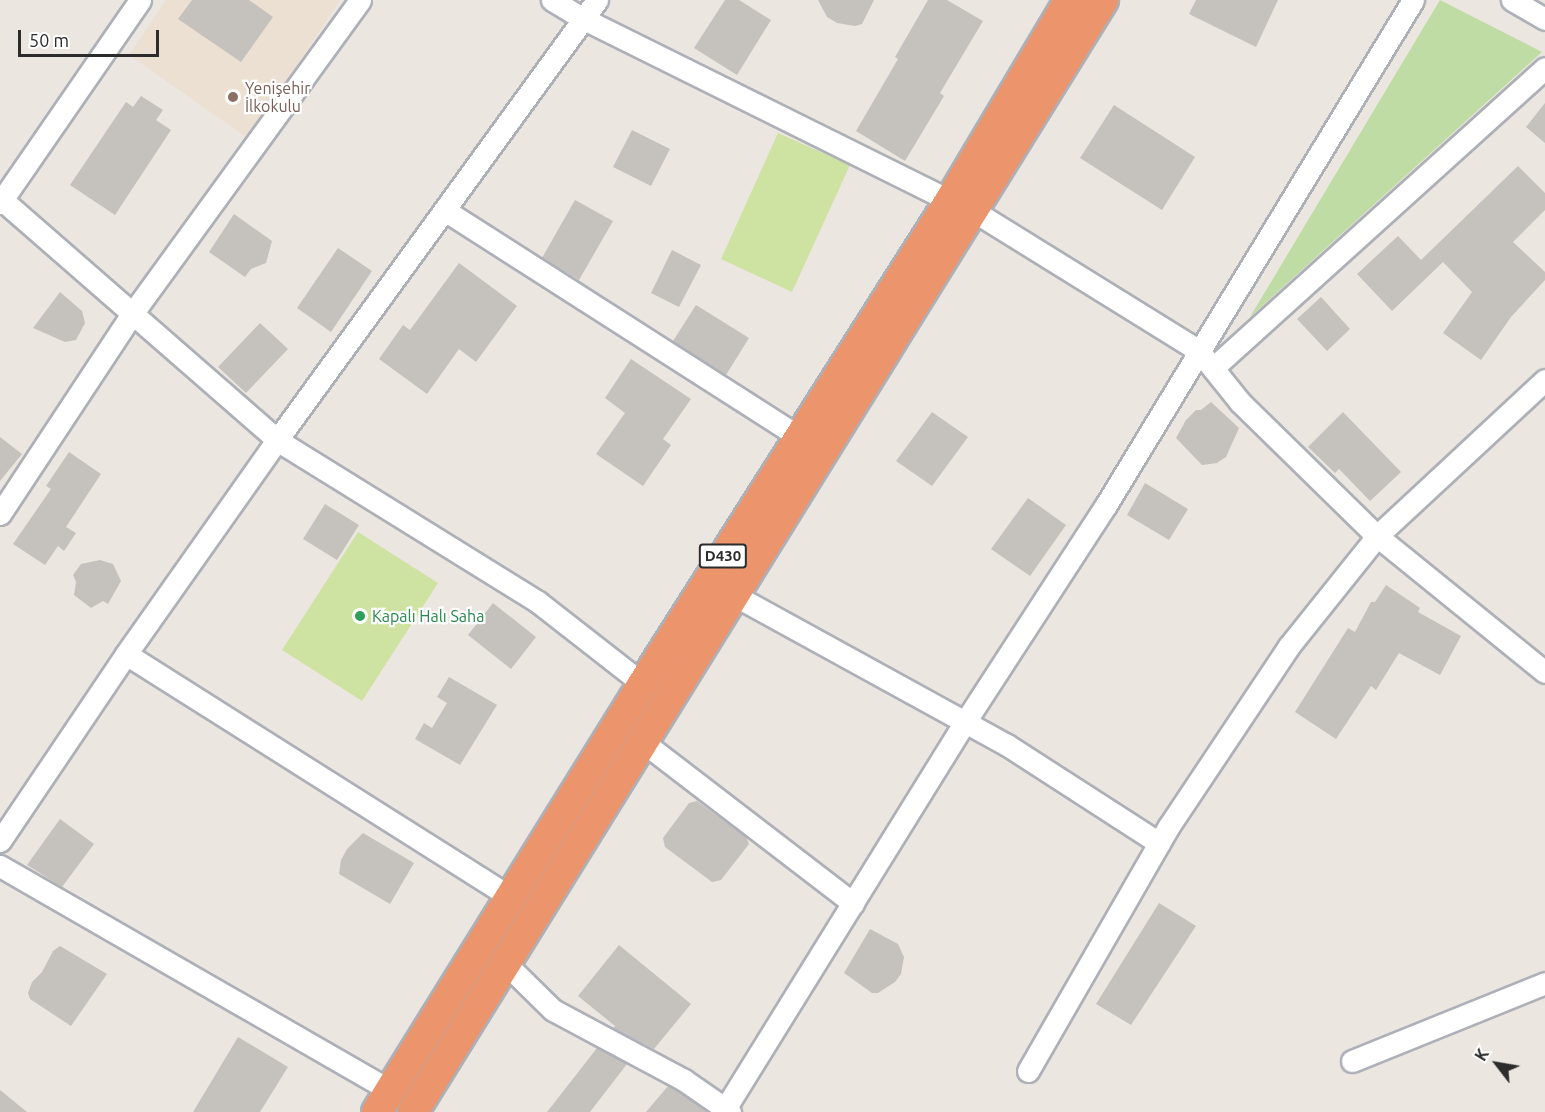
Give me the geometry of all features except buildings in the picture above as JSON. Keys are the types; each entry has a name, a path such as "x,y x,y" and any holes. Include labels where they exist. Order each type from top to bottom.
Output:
{"highway":[{"name":"D430","path":"413,1112 734,595 961,206 1070,0"},
{"name":"D430","path":"383,1101 799,437 1102,0"}],"street":[{"path":"140,0 1,200 277,440 538,602 643,684"},
{"path":"0,514 132,314 360,0"},
{"path":"552,0 584,19 961,206 1199,351 1240,402 1377,536 1545,672"},
{"path":"0,842 126,654 277,440 446,211 597,0"},
{"path":"505,963 553,1010 684,1080 726,1111 965,722 1106,505 1413,0"},
{"path":"1512,0 1545,19"},
{"path":"1213,368 1545,68"},
{"path":"446,211 799,437"},
{"path":"1028,1071 1159,843 1289,646 1377,536 1545,380"},
{"path":"734,595 1007,745 1159,843"},
{"path":"126,654 510,897"},
{"path":"643,742 853,903"},
{"path":"0,866 383,1101"},
{"path":"1352,1061 1545,983"}],"shaded area":[{"name":"Yenişehir İlkokulu","path":"166,0 340,0 249,139 129,55"}],"green space":[{"path":"1440,0 1542,52 1250,317"},
{"path":"778,133 850,165 792,292 721,259"},
{"name":"Kapalı Halı Saha","path":"358,532 438,583 362,701 282,650"}],"place":[{"name":"Yenişehir İlkokulu","path":"233,97"},
{"name":"Kapalı Halı Saha","path":"360,616"}]}
